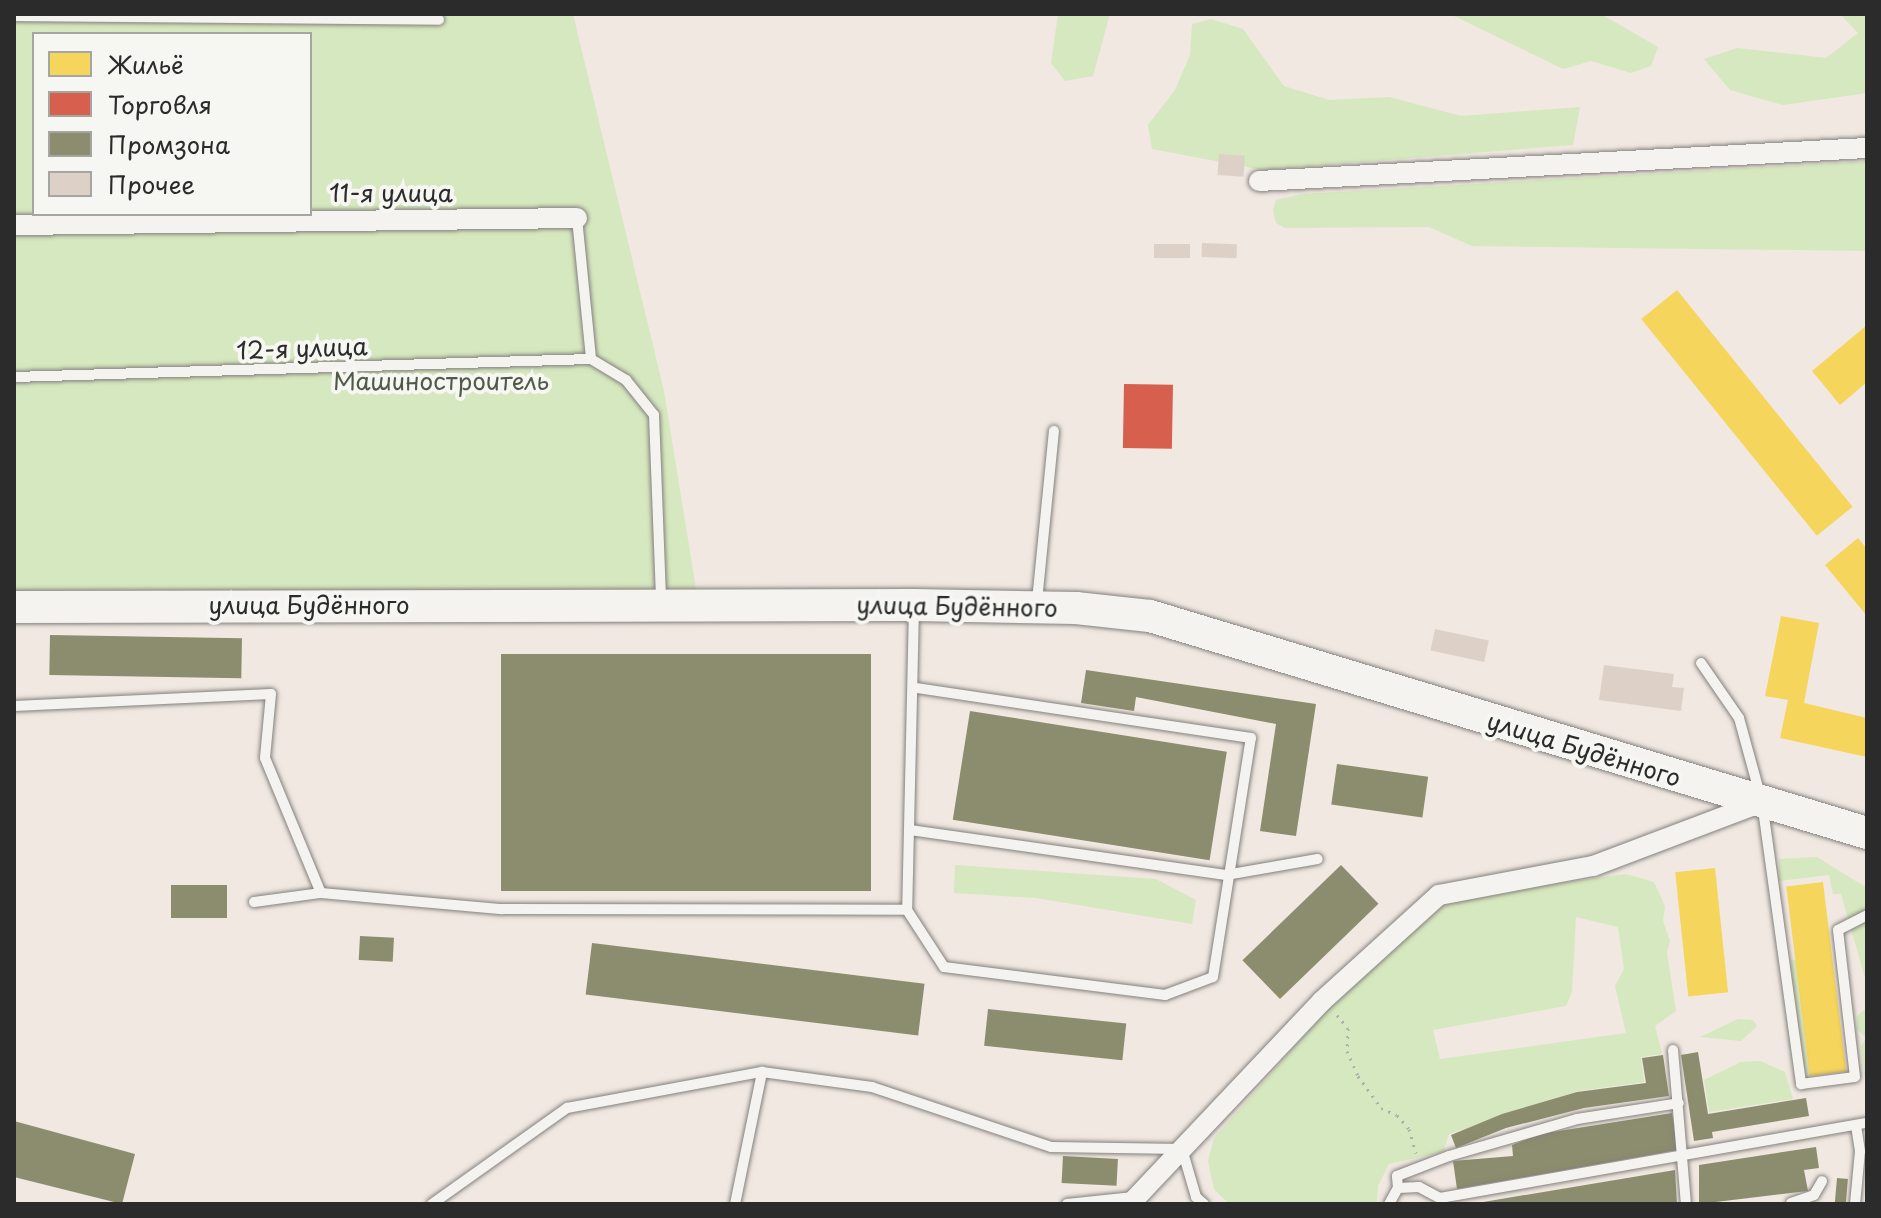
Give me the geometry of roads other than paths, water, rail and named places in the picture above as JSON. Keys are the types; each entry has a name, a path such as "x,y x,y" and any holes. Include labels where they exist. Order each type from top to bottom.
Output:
{"main road":[{"name":"улица Будённого","path":"14,607 661,603 914,605 1037,607 1150,616 1224,635 1867,833"}],"street":[{"path":"1259,181 1867,148"},
{"name":"11-я улица","path":"14,225 577,218"},
{"path":"1133,1201 1322,1001 1439,895 1593,866 1762,802"}],"lane":[{"path":"14,16 439,20"},
{"path":"577,218 591,359 626,380 654,415 661,603"},
{"name":"12-я улица","path":"14,377 591,359"},
{"path":"1037,607 1054,431"},
{"path":"914,605 916,688 907,910 944,967 1165,995 1213,977 1226,875 1251,738 916,688"},
{"path":"1701,663 1739,718 1762,802 1801,1084 1855,1077 1838,930 1867,915"},
{"path":"14,706 271,694 265,758 321,893"},
{"path":"910,830 1226,875 1318,859"},
{"path":"254,902 321,893 502,909 907,910"},
{"path":"1673,1050 1686,1158 1686,1204"},
{"path":"735,1204 762,1072"},
{"path":"432,1204 567,1108 762,1072 872,1087 1051,1147 1182,1149 1196,1197 1204,1204"},
{"path":"1389,1204 1398,1188 1397,1176 1420,1165 1577,1119 1679,1103"},
{"path":"1398,1188 1419,1187 1440,1201 1861,1124 1864,1154 1855,1204"},
{"path":"1788,1204 1814,1195 1822,1181"},
{"path":"1067,1204 1133,1201"}],"park label":[{"name":"Машиностроитель","path":"441,381"}]}
